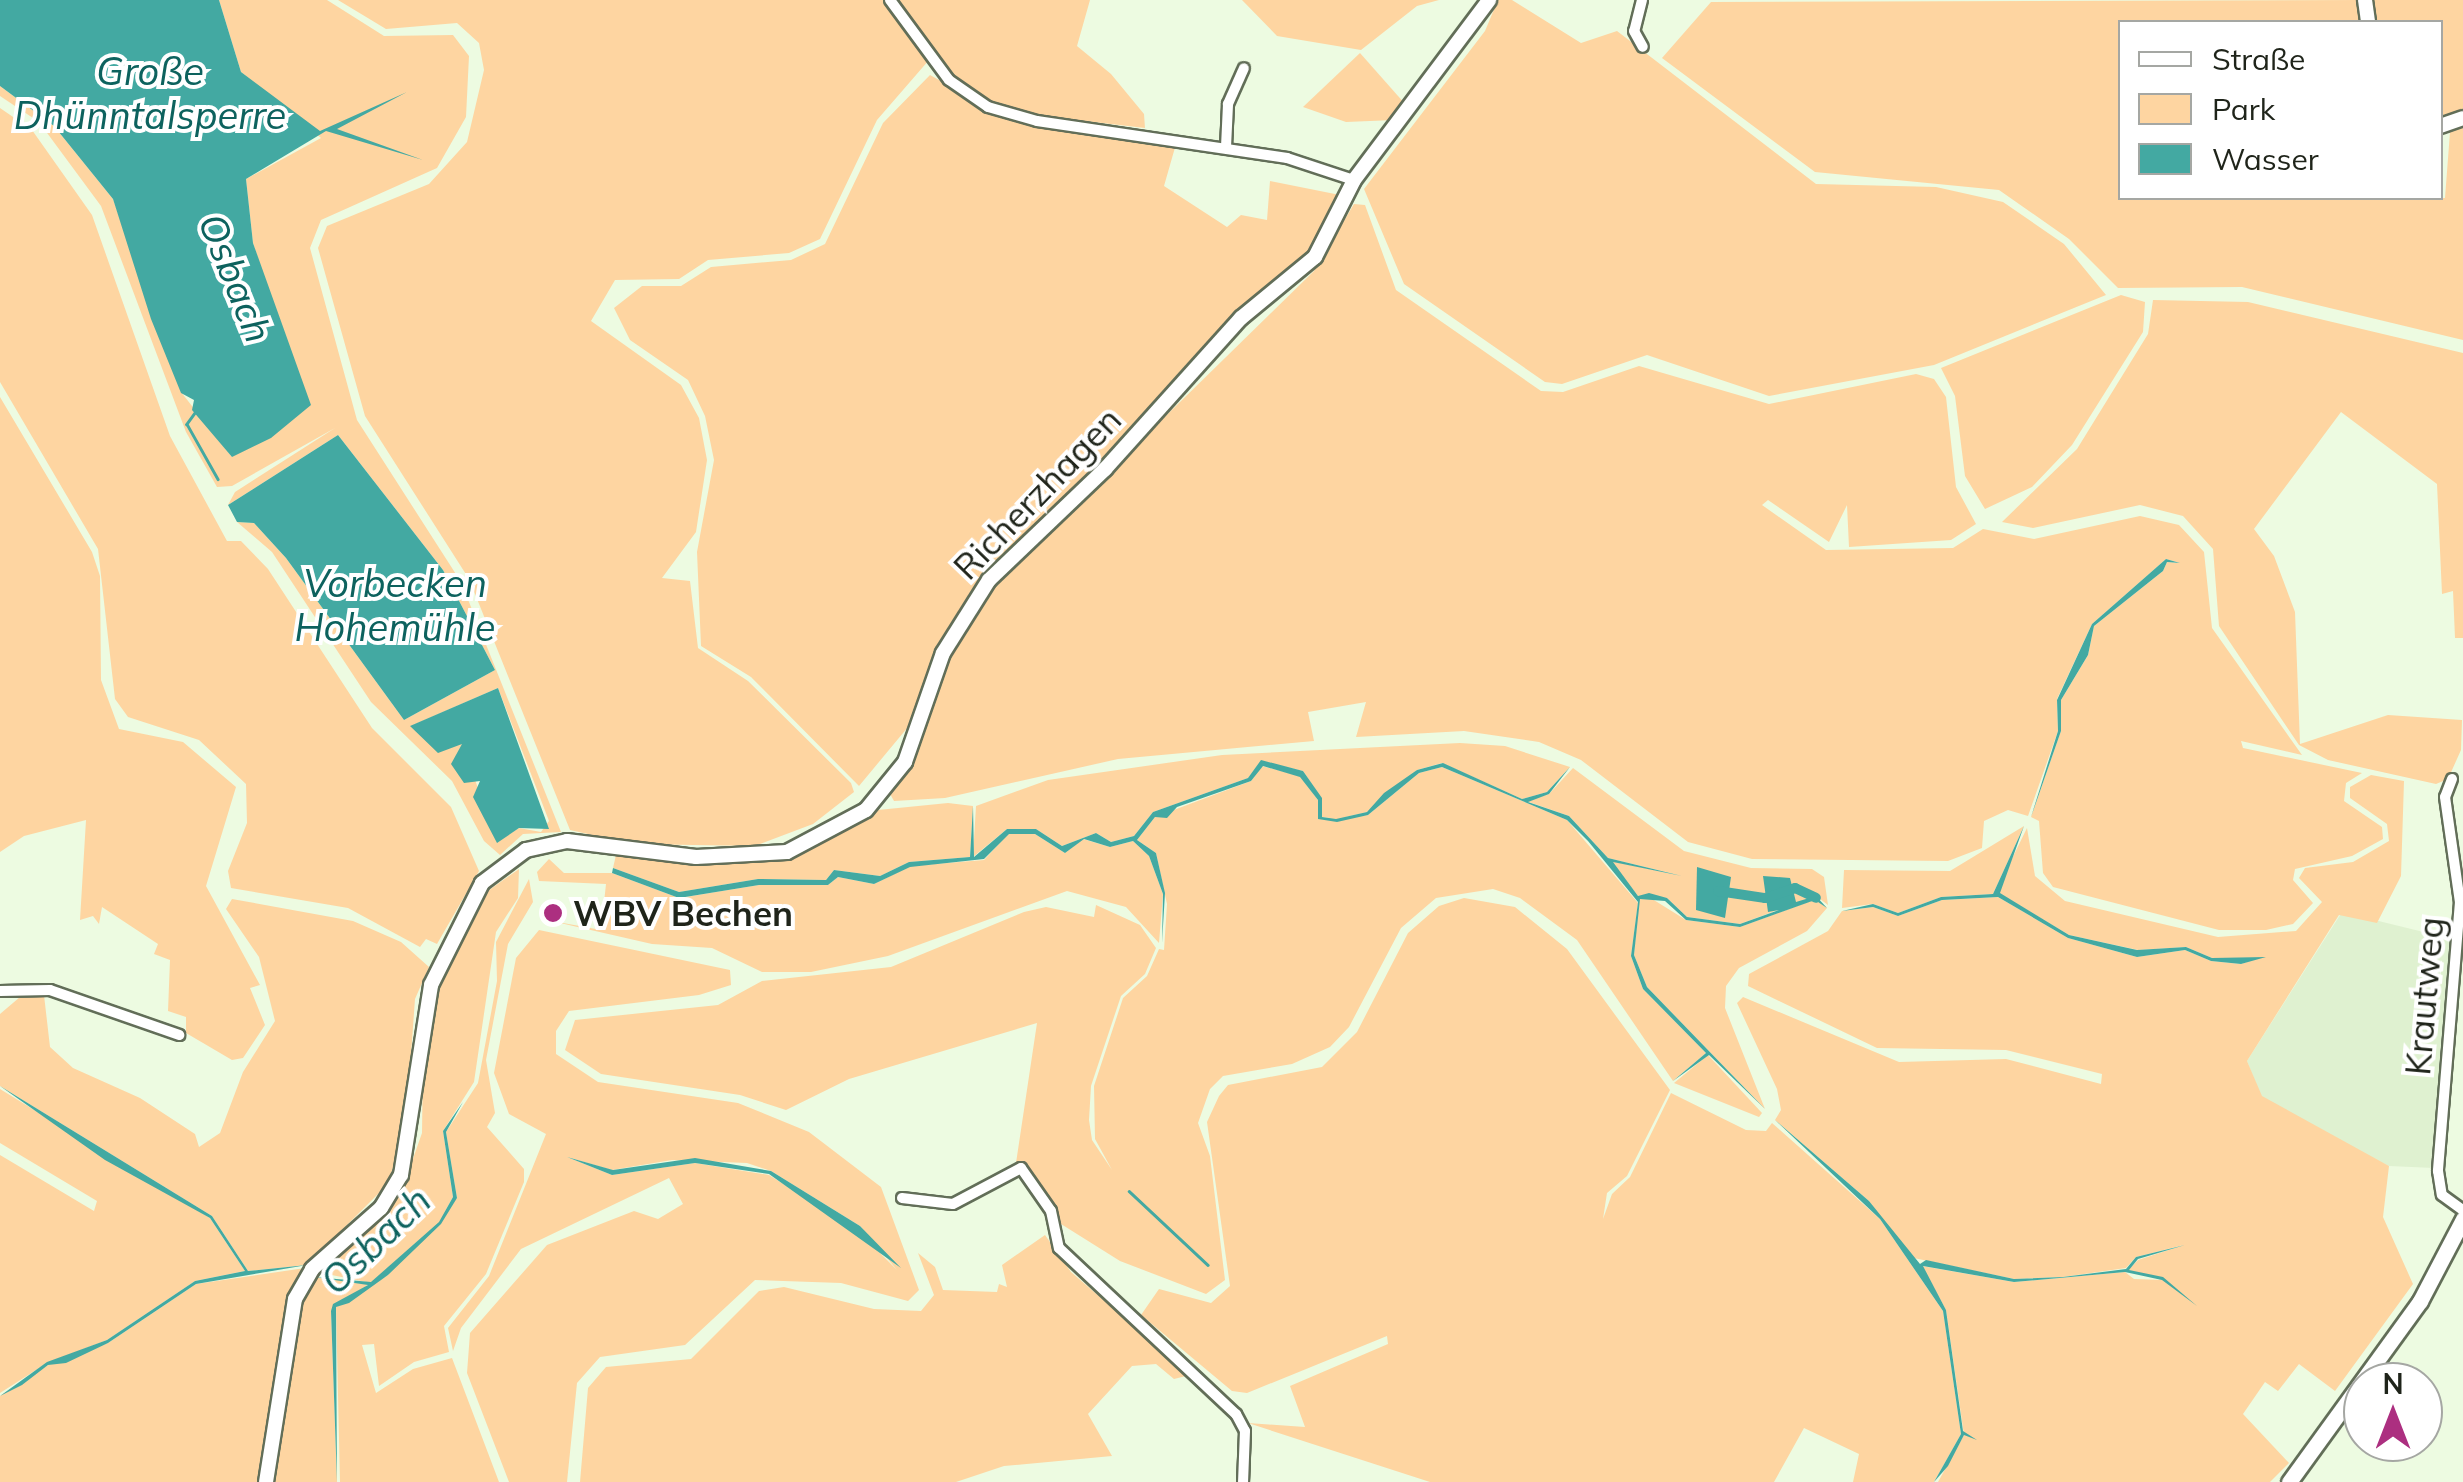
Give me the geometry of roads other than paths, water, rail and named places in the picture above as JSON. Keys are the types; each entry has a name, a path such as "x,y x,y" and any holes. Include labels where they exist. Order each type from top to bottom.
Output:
{"main road":[{"path":"2289,1482 2420,1301 2463,1219"}],"street":[{"path":"890,0 936,66 988,107 1036,121 1226,147 1354,180"},
{"name":"Richerzhagen","path":"266,1482 298,1290 316,1264 381,1208 405,1166 418,1046 436,971 482,883 526,850 567,841 679,856 776,854 814,843 866,810 904,762 943,653 989,580 1091,483 1241,318 1315,257 1354,180 1489,0"},
{"path":"1642,0 1634,31 1643,47"},
{"path":"1226,147 1228,104 1244,68"},
{"name":"Krautweg","path":"2452,779 2445,797 2460,902 2438,1171 2442,1195 2463,1210"},
{"path":"0,991 50,990 179,1034"},
{"path":"902,1198 953,1204 1021,1168 1050,1210 1059,1248 1236,1414 1244,1431 1243,1482"}],"water":[{"name":"Große Dhünntalsperre","path":"0,0 219,0 241,72 320,131 407,92 337,129 423,160 326,131 246,179 253,243 311,405 271,438 232,457 192,410 194,400 181,393 151,319 113,199 54,126 0,86"},
{"name":"Vorbecken Hohemühle","path":"338,435 443,570 495,670 404,720 286,558 254,523 237,522 228,505"},
{"path":"2166,559 2180,563 2167,562 2163,571 2094,626 2088,655 2061,700 2061,731 2031,817 2058,731 2057,700 2092,624"},
{"name":"Vorbecken Hohemühle","path":"498,688 549,829 519,828 497,843 473,797 480,781 464,783 451,764 462,744 438,753 410,726"},
{"path":"1261,760 1303,771 1322,798 1322,817 1336,819 1367,812 1384,793 1417,770 1443,763 1522,799 1547,792 1570,767 1549,794 1528,802 1569,816 1608,858 1682,876 1613,862 1638,896 1649,893 1667,898 1687,917 1740,924 1779,910 1768,912 1763,876 1790,878 1796,902 1816,896 1827,908 1815,900 1740,927 1686,920 1665,901 1640,899 1634,955 1647,987 1765,1109 1709,1055 1673,1081 1706,1053 1643,989 1631,956 1638,902 1588,841 1567,820 1442,767 1419,773 1368,815 1337,822 1318,819 1318,800 1300,777 1263,766 1251,781 1177,807 1167,818 1155,817 1137,840 1156,853 1165,893 1162,943 1163,894 1149,856 1133,841 1110,847 1084,839 1065,853 1035,834 1009,834 984,859 910,867 874,884 838,877 828,885 759,885 679,898 612,873 613,868 679,892 758,879 826,880 834,870 880,876 909,862 970,857 973,806 974,857 1007,829 1036,829 1062,846 1096,833 1111,842 1134,836 1153,812 1248,778"},
{"path":"2024,826 2000,893 2069,935 2137,950 2186,947 2212,958 2266,957 2241,964 2211,961 2185,950 2137,957 2068,938 1998,897 1942,900 1898,916 1873,907 1842,911 1873,904 1898,913 1941,897 1993,894"},
{"path":"1697,867 1731,877 1725,918 1696,910"},
{"path":"0,1086 212,1216 248,1271 307,1265 196,1284 108,1343 66,1363 48,1365 0,1396 47,1362 107,1340 195,1281 245,1271 210,1218 105,1160"},
{"path":"463,1102 446,1132 457,1198 441,1224 388,1275 349,1303 336,1307 337,1482 331,1311 333,1304 368,1285 314,1277 371,1282 439,1222 453,1197 443,1131"},
{"path":"1775,1120 1869,1201 1920,1264 1926,1260 2014,1279 2063,1277 2126,1269 2136,1257 2185,1245 2138,1259 2129,1270 2163,1277 2197,1306 2162,1280 2125,1272 2014,1282 1923,1266 1946,1310 1963,1431 1977,1440 1964,1435 1948,1466 1934,1482 1961,1434 1943,1311 1880,1219"},
{"path":"567,1157 613,1170 695,1158 771,1171 860,1226 901,1268 769,1174 695,1163 612,1175"}],"waterway":[{"name":"Osbach","path":"195,413 187,424 218,479"},
{"path":"1718,891 1765,898 1795,888 1816,898"},
{"path":"1129,1191 1208,1265"}],"place":[{"name":"WBV Bechen","path":"553,913"}]}
